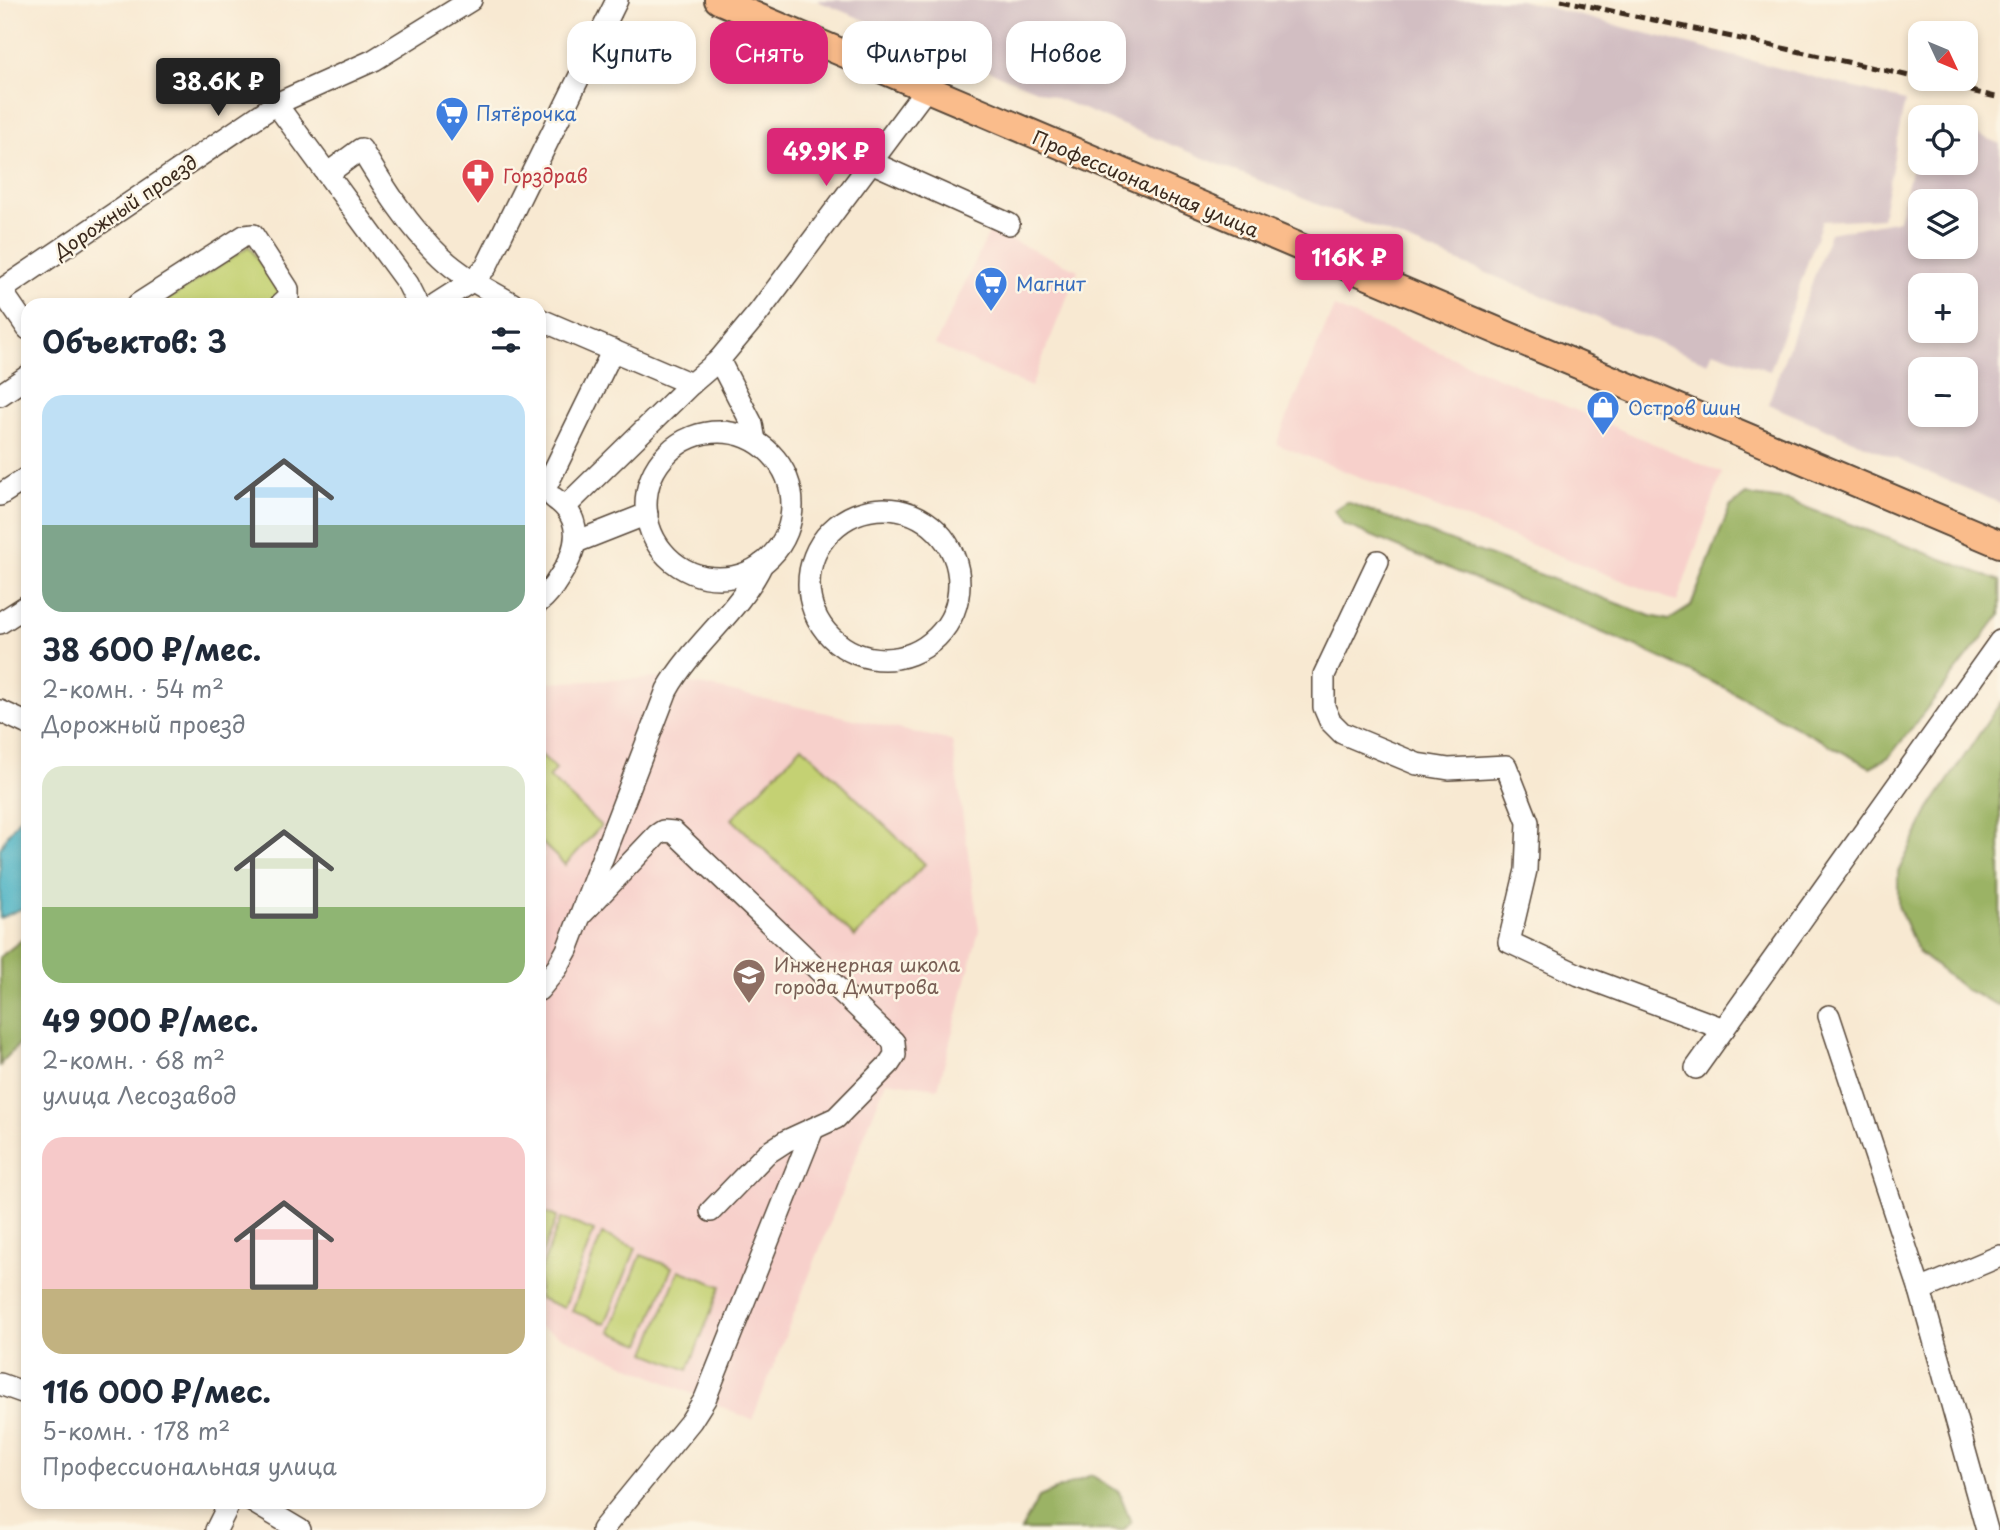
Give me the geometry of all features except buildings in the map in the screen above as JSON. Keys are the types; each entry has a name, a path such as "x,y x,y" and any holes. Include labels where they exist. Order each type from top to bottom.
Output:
{"main road":[{"name":"Профессиональная улица","path":"718,0 2000,544"}],"street":[{"name":"Дорожный проезд","path":"1,291 276,104 374,60 471,0"},
{"path":"445,298 472,281 485,267 617,0"},
{"path":"566,506 719,360 759,312 926,89"},
{"path":"276,104 408,284 415,298"},
{"path":"327,174 360,149 412,227 442,259 472,281 502,298"},
{"path":"871,162 1009,224"},
{"path":"147,298 244,236 253,235 288,289 288,298"},
{"path":"1,291 21,319"},
{"path":"546,322 691,384"},
{"path":"546,483 613,350"},
{"path":"719,360 752,424 755,440"},
{"path":"0,395 21,381"},
{"path":"546,982 563,959 667,690 686,661 745,594 762,564 785,538 792,511 790,488 774,456 755,440 728,432 699,434 669,451 650,478 645,503 649,529 662,552 685,571 710,578 735,577 762,564"},
{"path":"0,495 21,482"},
{"path":"546,494 566,506 575,524 576,542 571,559 546,597"},
{"path":"882,508 918,515 941,534 958,564 958,602 947,626 937,638 915,653 891,659 863,656 850,651 829,636 811,603 810,571 816,556 820,543 830,530 852,515 882,508"},
{"path":"576,542 647,514"},
{"path":"785,538 816,556"},
{"path":"1378,561 1324,676 1324,707 1330,721 1342,733 1417,764 1449,769 1506,766 1528,822 1526,870 1508,942 1579,975 1724,1029"},
{"path":"0,623 21,610"},
{"path":"1696,1068 2000,641"},
{"path":"0,711 21,721"},
{"path":"580,915 657,835 669,830 678,835 894,1042 895,1055 889,1064 841,1114 773,1148 711,1211"},
{"path":"1829,1016 1920,1290 1987,1530"},
{"path":"603,1530 691,1421 705,1399 813,1129"},
{"path":"1920,1290 2000,1256"},
{"path":"0,1384 21,1392"},
{"path":"216,1530 226,1509"},
{"path":"265,1509 300,1530"}],"shaded area":[{"path":"815,0 1520,0 1905,101 1882,218 1822,221 1770,371 1713,351 1708,363 1022,84 1126,84 1126,21 1006,21 1006,78 992,72 992,21 867,21"},
{"path":"1978,135 2000,144 2000,503 1768,404 1830,233 1899,220 1910,175 1978,175"},
{"path":"990,231 1078,270 1031,387 935,345"},
{"path":"1334,307 1722,473 1677,602 1276,444"},
{"name":"Инженерная школа города Дмитрова","path":"657,678 711,687 952,741 979,930 938,1088 886,1081 752,1420 546,1330 546,683"}],"green space":[{"path":"249,246 281,295 276,298 170,298"},
{"path":"1746,495 1789,501 2000,581 2000,615 1889,757 1870,767 1723,687 1646,651 1343,524 1334,510 1347,502 1651,616 1669,620 1691,606 1730,507"},
{"path":"2000,703 2000,1006 1966,990 1918,952 1898,906 1898,872 1929,809"},
{"path":"802,746 925,864 855,937 732,819"},
{"path":"546,760 556,769 549,777 601,826 565,865 546,847"},
{"path":"21,940 21,1042 0,1067 0,957"},
{"path":"546,1213 557,1217 546,1244"},
{"path":"561,1218 594,1231 564,1308 546,1301 546,1256"},
{"path":"602,1234 636,1248 605,1324 572,1311"},
{"path":"641,1255 672,1267 641,1344 610,1332"},
{"path":"679,1270 721,1286 688,1370 646,1353"},
{"path":"1091,1475 1119,1492 1131,1522 1124,1530 1021,1530 1039,1497"}],"water":[{"path":"21,816 21,909 0,918 0,849"}],"railway":[{"path":"1561,0 2000,98"}],"place":[{"name":"Пятёрочка","path":"452,143"},
{"name":"Горздрав","path":"478,205"},
{"name":"Магнит","path":"991,313"},
{"name":"Остров шин","path":"1603,437"},
{"name":"Инженерная школа города Дмитрова","path":"749,1005"}]}
